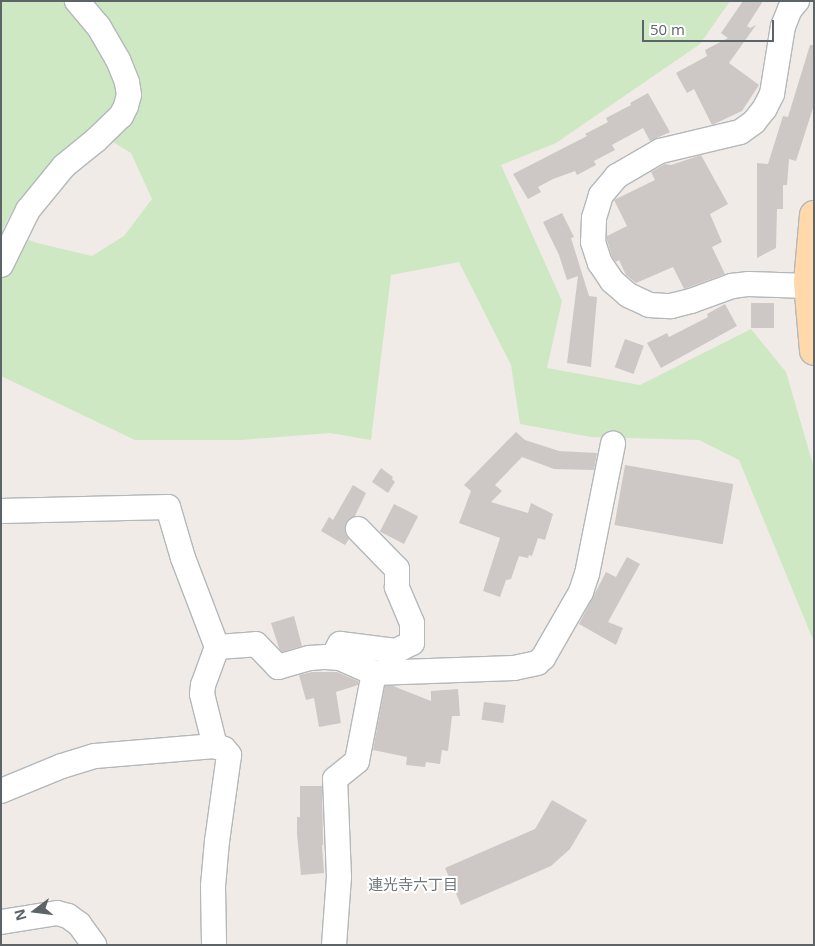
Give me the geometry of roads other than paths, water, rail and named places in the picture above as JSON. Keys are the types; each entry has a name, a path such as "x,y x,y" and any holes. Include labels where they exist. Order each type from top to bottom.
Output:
{"main road":[{"path":"814,215 808,286 814,351"}],"street":[{"path":"1,265 28,210 64,166 96,140 121,116 126,106 129,95 128,82 118,60 98,26 77,1"},
{"path":"797,1 790,9 783,26 772,94 765,108 754,122 740,132 660,151 617,176 602,195 599,203 594,218 593,242 600,264 612,281 628,295 649,305 671,306 732,286 749,284 808,286"},
{"path":"217,647 256,644 278,667 310,658 333,657 374,672 514,668 537,663 543,658 581,592 587,574 612,444"},
{"path":"1,511 168,507 182,558 217,647 203,685 202,694 215,746"},
{"path":"333,657 340,644 396,651 412,643 412,623 397,587 397,569 358,530"},
{"path":"334,945 339,877 335,779 356,761 374,672"},
{"path":"1,791 62,766 95,756 215,746 224,748 229,755 213,886 214,945"},
{"path":"1,922 57,913 68,916 79,924 94,945"}],"district":[{"name":"連光寺六丁目","path":"413,885"}]}
